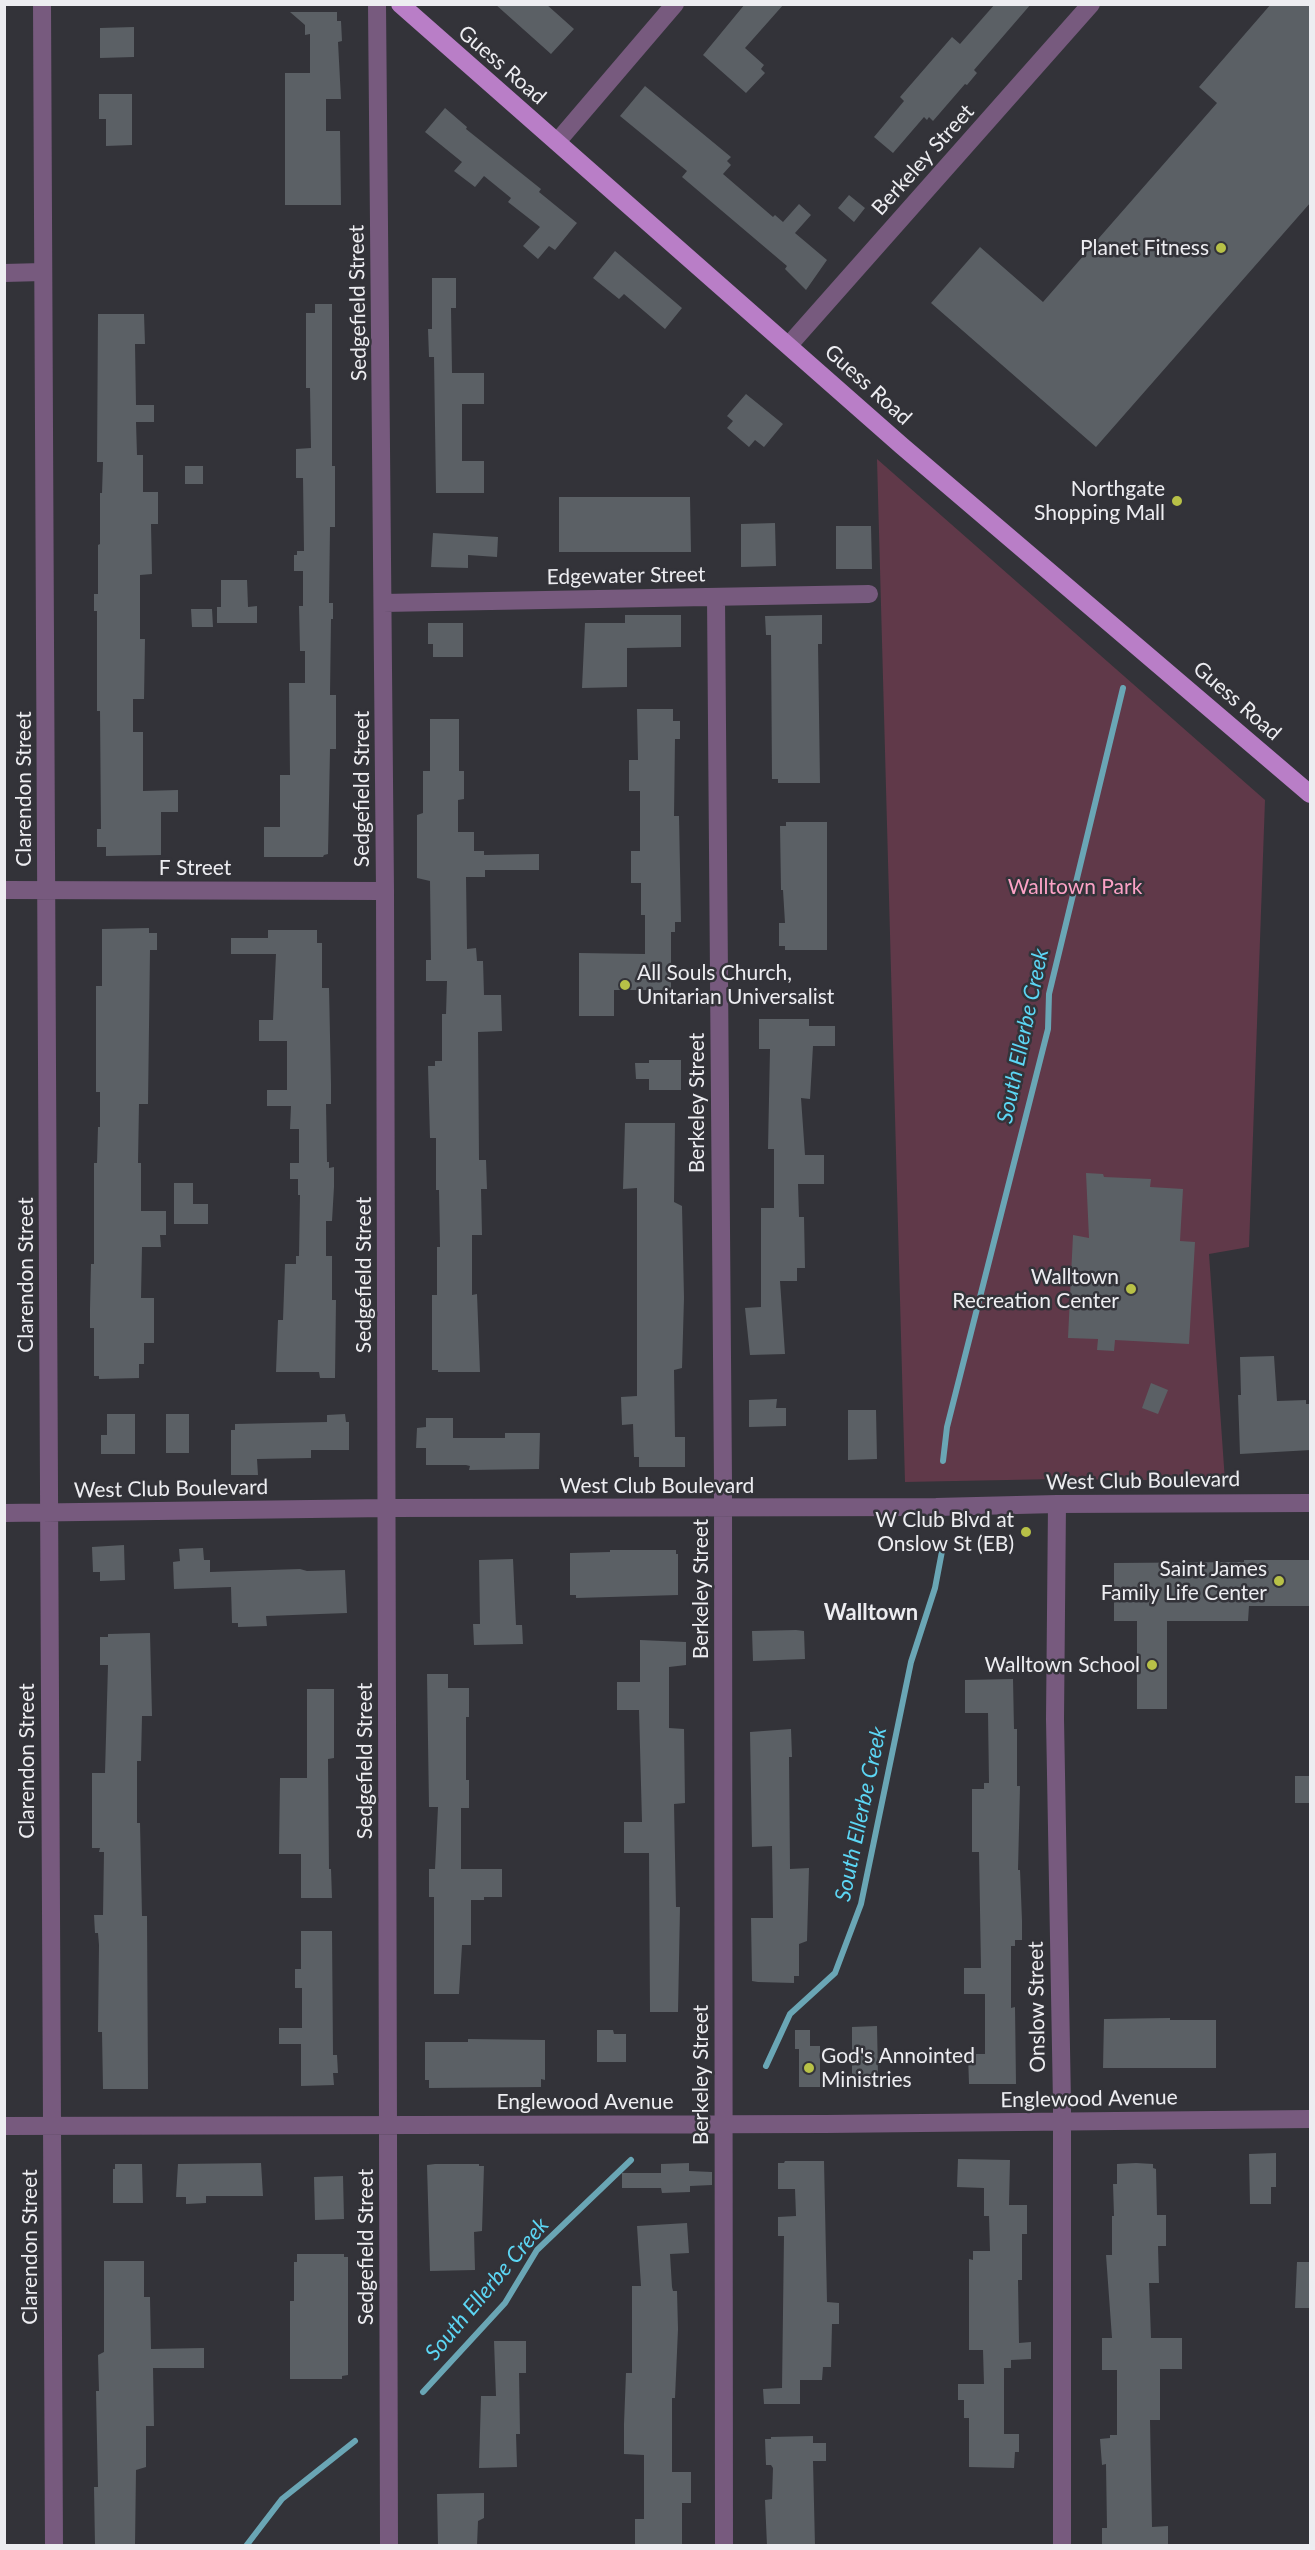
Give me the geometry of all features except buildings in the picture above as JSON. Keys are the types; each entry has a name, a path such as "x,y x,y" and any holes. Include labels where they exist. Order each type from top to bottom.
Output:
{"main road":[{"name":"Guess Road","path":"400,4 902,446 1311,794"}],"street":[{"name":"Clarendon Street","path":"42,4 48,891 54,2546"},
{"name":"Sedgefield Street","path":"377,4 385,891 389,2546"},
{"path":"557,142 675,4"},
{"name":"Berkeley Street","path":"789,345 1091,4"},
{"path":"4,273 43,272"},
{"name":"Edgewater Street","path":"383,603 869,594"},
{"name":"Berkeley Street","path":"716,597 723,1508 724,2546"},
{"name":"F Street","path":"4,890 385,891"},
{"name":"West Club Boulevard","path":"4,1513 387,1508 936,1507 1311,1503"},
{"name":"Onslow Street","path":"1057,1504 1055,1719 1062,2122 1062,2546"},
{"name":"Englewood Avenue","path":"4,2126 723,2125 1311,2120"}],"green space":[{"name":"Walltown Park","path":"877,459 1265,800 1249,1247 1209,1254 1225,1481 1057,1479 905,1482"}],"waterway":[{"name":"South Ellerbe Creek","path":"943,1461 947,1427 1048,1029 1049,994 1123,688"},
{"name":"South Ellerbe Creek","path":"766,2066 790,2014 835,1973 861,1904 911,1662 935,1588 943,1546"},
{"name":"South Ellerbe Creek","path":"423,2392 505,2303 537,2250 631,2160"},
{"name":"South Ellerbe Creek","path":"246,2546 282,2499 355,2441"}],"place":[{"name":"Planet Fitness","path":"1221,248"},
{"name":"Northgate Shopping Mall","path":"1177,501"},
{"name":"All Souls Church, Unitarian Universalist","path":"625,985"},
{"name":"Walltown Recreation Center","path":"1131,1289"},
{"name":"W Club Blvd at Onslow St (EB)","path":"1026,1532"},
{"name":"Saint James Family Life Center","path":"1279,1581"},
{"name":"Walltown School","path":"1152,1665"},
{"name":"God's Annointed Ministries","path":"809,2068"}],"district":[{"name":"Walltown","path":"871,1613"}]}
